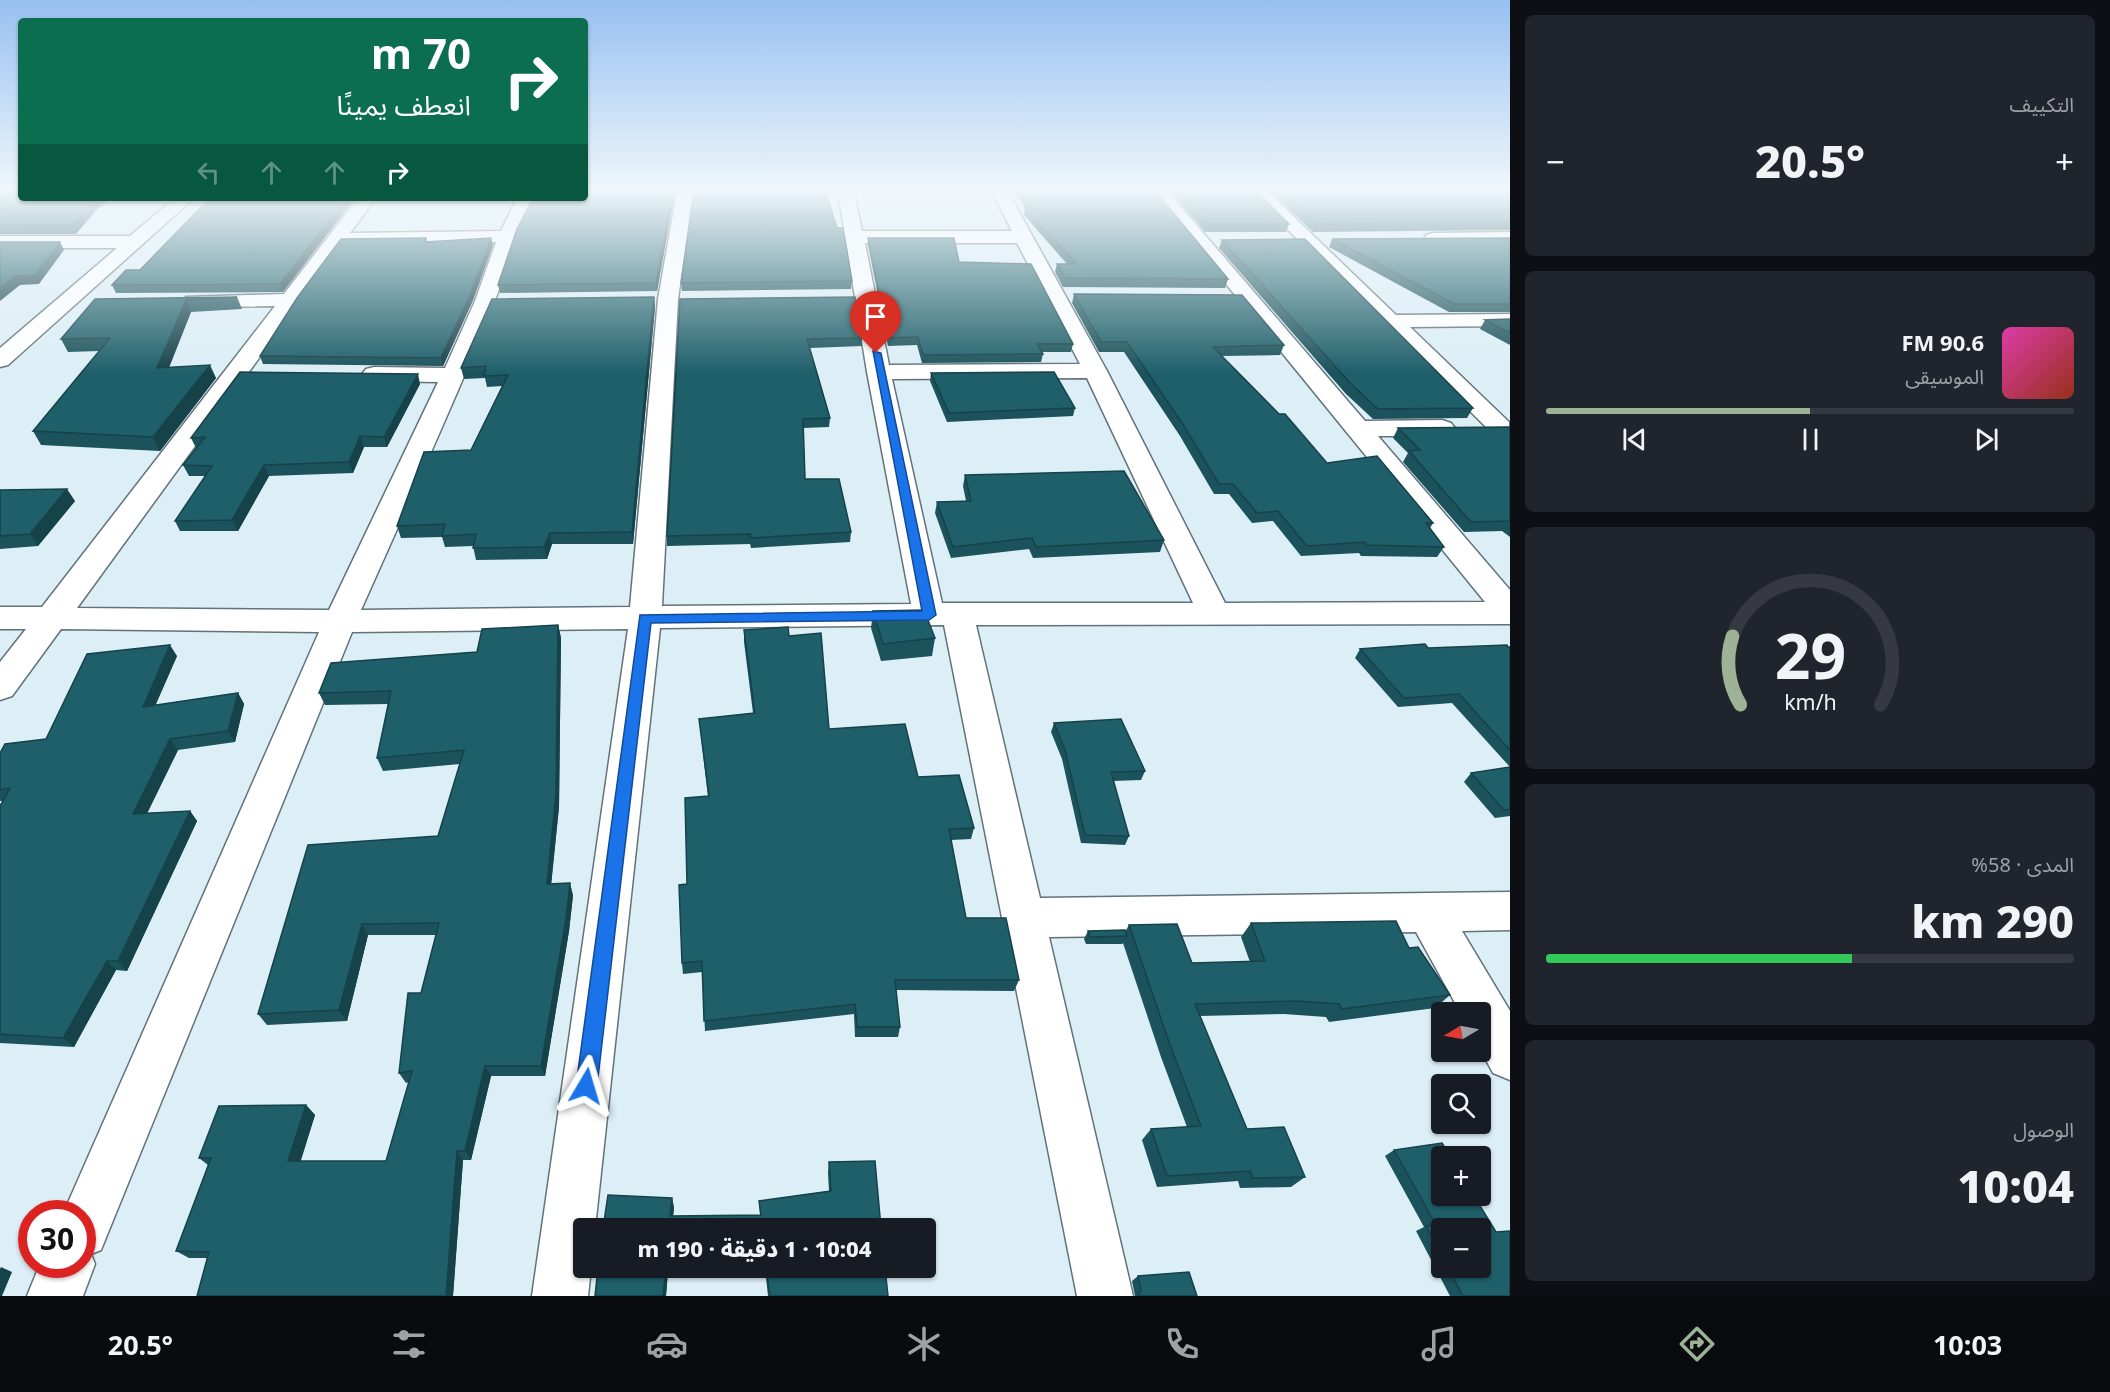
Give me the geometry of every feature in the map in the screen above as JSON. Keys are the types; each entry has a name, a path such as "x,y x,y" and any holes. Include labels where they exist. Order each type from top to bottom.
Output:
{"street":[{"path":"0,360 122,252"},
{"path":"0,687 326,252"},
{"path":"95,1200 340,621 453,375 496,301 504,252"},
{"path":"560,1296 645,619 668,299 675,252"},
{"path":"854,252 854,297 879,372 1024,918 1105,1296"},
{"path":"1035,252 1067,295 1095,372 1215,615"},
{"path":"1217,252 1234,296 1356,429 1510,612"},
{"path":"1321,252 1505,427"},
{"path":"171,301 289,300"},
{"path":"65,303 101,302"},
{"path":"1393,321 1510,320"},
{"path":"879,372 1095,372"},
{"path":"234,373 268,373"},
{"path":"349,374 453,375"},
{"path":"1356,429 1505,427"},
{"path":"0,618 340,621 1510,612"},
{"path":"1024,918 1510,911"},
{"path":"1428,912 1510,1056"},
{"path":"55,1296 62,1278"}],"building":[{"path":"0,252 52,252 35,275 15,276 0,288"},
{"path":"157,252 305,252 280,284 112,285 126,270 140,270"},
{"path":"331,252 486,252 471,293 441,358 260,356 297,298"},
{"path":"509,252 662,252 656,283 498,285"},
{"path":"685,252 847,252 852,281 681,283"},
{"path":"871,252 957,252 959,262 1031,264 1073,344 1037,344 1043,354 923,355 918,337 888,338"},
{"path":"1066,252 1206,252 1228,279 1065,278 1057,264 1077,264"},
{"path":"1233,252 1318,252 1473,408 1378,409 1351,384"},
{"path":"1357,252 1510,252 1510,304 1454,304"},
{"path":"1074,294 1242,295 1284,345 1213,347 1279,414 1285,414 1327,463 1377,456 1433,523 1426,523 1444,547 1367,545 1365,542 1307,546 1278,511 1257,513 1233,484 1219,484 1184,426 1127,342 1101,342"},
{"path":"237,297 186,300 157,368 210,365 153,437 33,431 110,338 61,339 95,299"},
{"path":"654,297 632,532 550,533 544,547 473,548 476,534 442,536 445,524 397,526 424,452 471,450 508,375 484,376 486,366 461,368 492,299"},
{"path":"855,297 862,338 807,339 830,418 803,419 805,479 839,479 851,532 751,538 750,534 667,536 680,299"},
{"path":"1510,319 1510,333 1485,320"},
{"path":"240,372 418,374 384,437 360,436 349,462 264,465 232,520 175,521 212,466 183,465 205,437 191,438"},
{"path":"1054,372 1075,408 949,413 931,373"},
{"path":"1510,427 1510,521 1471,522 1409,451 1420,450 1398,428"},
{"path":"1124,471 1164,540 1036,547 1032,538 953,547 937,502 971,501 965,475"},
{"path":"67,489 30,534 0,536 0,490"},
{"path":"924,610 935,638 883,644 873,611"},
{"path":"558,625 556,794 547,884 570,883 566,919 541,1066 485,1066 465,1151 457,1151 446,1296 197,1296 209,1252 176,1251 211,1158 199,1158 219,1106 306,1105 288,1161 386,1161 412,1071 399,1073 408,993 421,993 439,923 362,924 339,1010 258,1014 308,845 438,836 464,750 377,758 391,691 319,693 331,663 477,652 482,629"},
{"path":"788,627 789,636 821,633 829,729 905,724 918,777 959,775 974,828 949,829 966,918 1006,918 1019,980 895,980 900,1027 857,1027 855,1004 704,1021 702,961 682,963 679,885 687,884 685,798 709,796 699,719 755,713 744,630"},
{"path":"1425,644 1428,648 1507,645 1510,647 1510,750 1459,694 1404,698 1360,649"},
{"path":"170,645 143,707 238,693 228,731 170,739 133,814 190,811 118,961 107,961 63,1038 0,1034 0,806 10,788 0,790 0,753 5,744 46,739 87,654"},
{"path":"1121,719 1145,771 1111,772 1129,836 1085,835 1065,750 1054,723"},
{"path":"1510,767 1510,809 1504,810 1471,773"},
{"path":"1396,921 1409,948 1418,947 1450,995 1342,1009 1339,1004 1296,1001 1195,1004 1247,1129 1284,1127 1305,1177 1253,1178 1250,1171 1167,1176 1151,1129 1201,1126 1170,1045 1129,925 1177,924 1192,963 1265,961 1251,923"},
{"path":"1125,930 1127,936 1090,937 1088,931"},
{"path":"1442,1143 1444,1146 1431,1146 1431,1206 1480,1206 1487,1218 1432,1218 1394,1150"},
{"path":"875,1161 880,1218 605,1218 608,1195 672,1198 670,1216 761,1215 759,1201 831,1191 829,1162"},
{"path":"1491,1224 1496,1232 1510,1231 1510,1296 1463,1296 1453,1278 1491,1278"},
{"path":"1426,1226 1431,1226 1431,1235"},
{"path":"1189,1272 1197,1296 1139,1296 1138,1294 1141,1291 1138,1276"},
{"path":"597,1278 665,1278 663,1296 595,1296"},
{"path":"767,1278 886,1278 888,1296 770,1296"}],"route":[{"path":"586,1086 645,619 929,615 876,353"}]}
